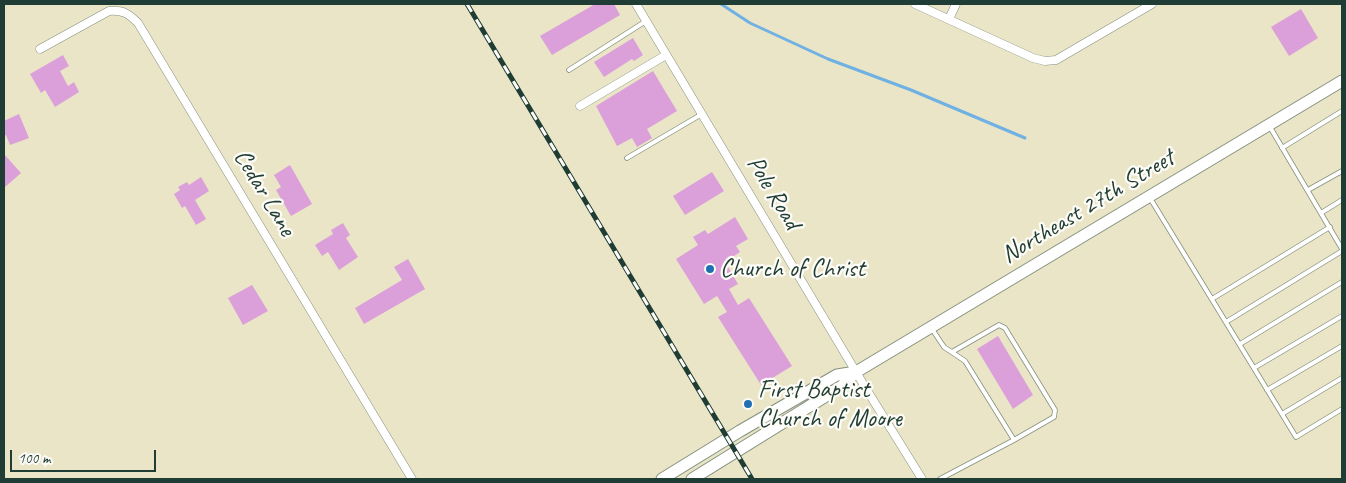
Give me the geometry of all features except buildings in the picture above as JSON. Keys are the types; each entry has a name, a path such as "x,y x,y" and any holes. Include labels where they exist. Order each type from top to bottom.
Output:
{"main road":[{"name":"Northeast 27th Street","path":"692,479 842,386 856,372 1342,81"},
{"name":"Northeast 27th Street","path":"662,479 740,430 836,375 856,372"}],"street":[{"name":"Pole Road","path":"636,4 922,479"},
{"path":"914,4 1034,58 1051,61 1064,56 1152,4"},
{"path":"949,19 956,4"},
{"name":"Cedar Lane","path":"40,48 109,11 120,10 138,23 412,479"},
{"path":"580,106 666,55"}],"lane":[{"path":"569,70 646,21"},
{"path":"1282,148 1342,111"},
{"path":"627,158 702,114"},
{"path":"1226,322 1342,250 1269,125"},
{"path":"1308,190 1342,171"},
{"path":"1149,196 1296,437 1342,409"},
{"path":"1321,213 1342,200"},
{"path":"1212,299 1330,228"},
{"path":"1336,238 1342,240"},
{"path":"1240,344 1342,282"},
{"path":"1254,368 1342,316"},
{"path":"940,479 1054,417 1056,410 1005,328 999,325 952,352"},
{"path":"931,327 944,347 965,361 1014,440"},
{"path":"1267,390 1342,346"},
{"path":"1282,414 1342,378"}],"waterway":[{"path":"721,4 750,23 828,59 911,90 1025,138"}],"railway":[{"path":"467,4 752,479"}],"place":[{"name":"Church of Christ","path":"710,269"},
{"name":"First Baptist Church of Moore","path":"748,404"}]}
